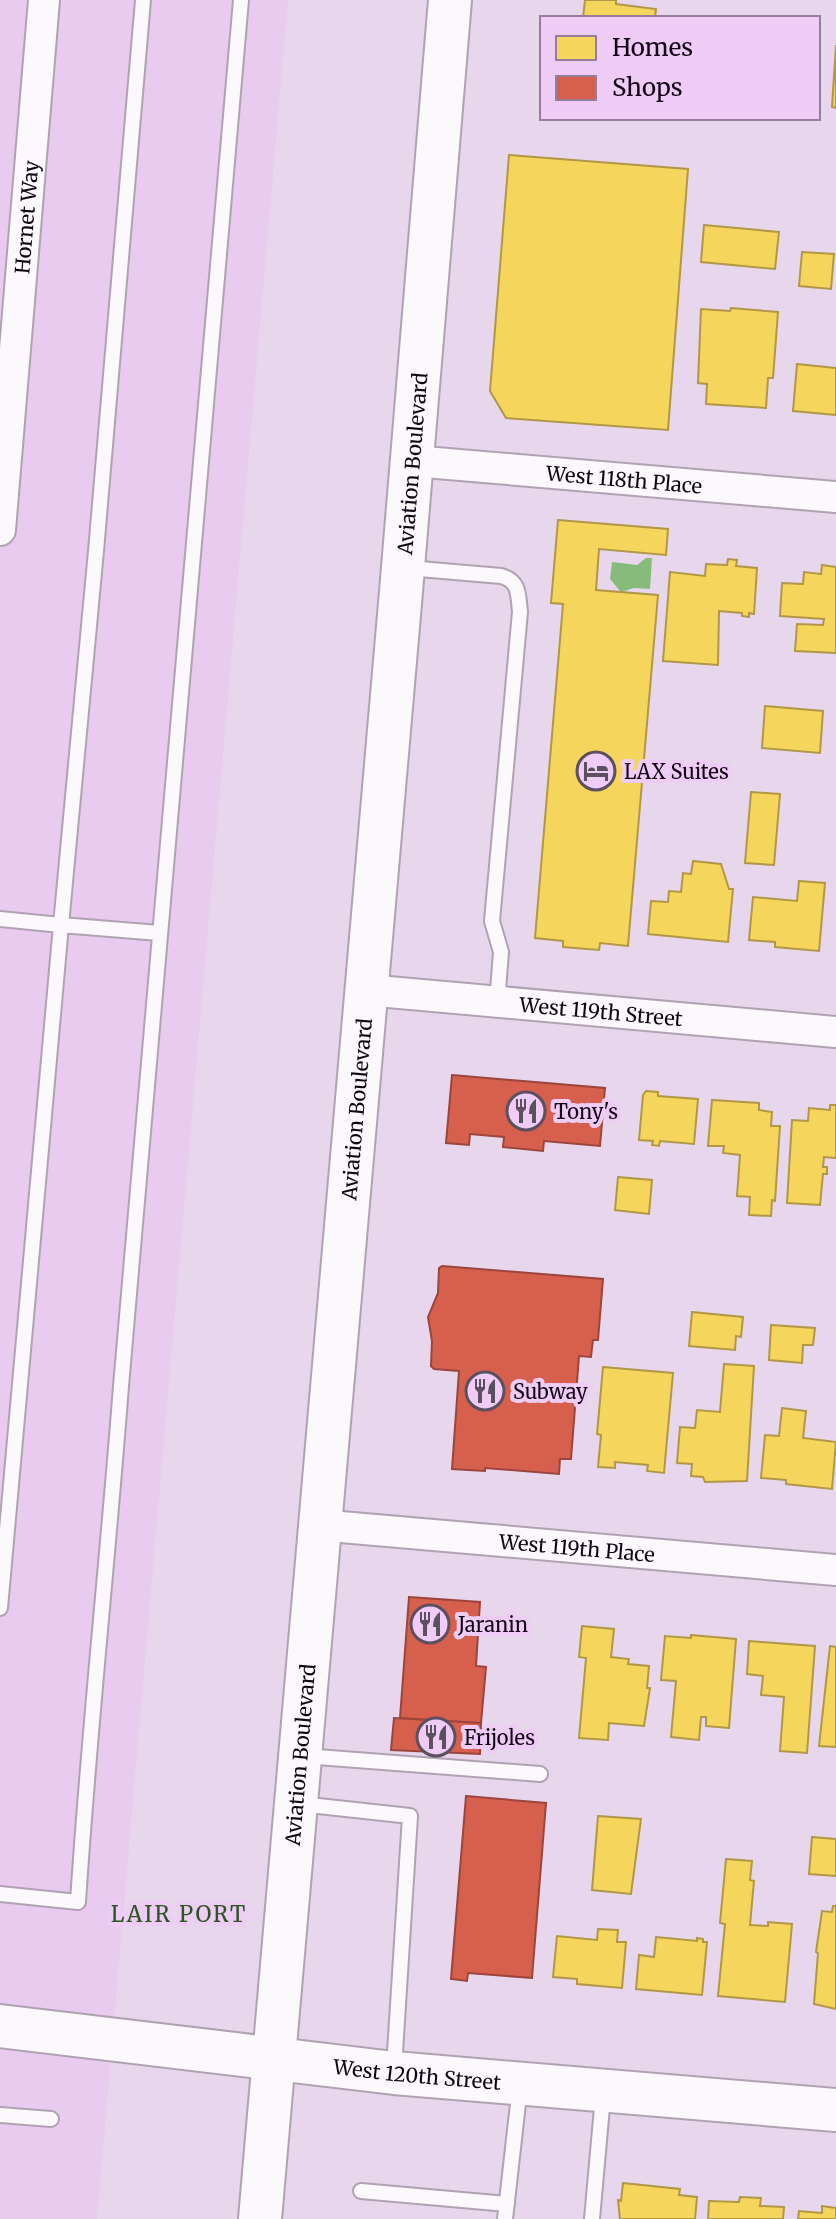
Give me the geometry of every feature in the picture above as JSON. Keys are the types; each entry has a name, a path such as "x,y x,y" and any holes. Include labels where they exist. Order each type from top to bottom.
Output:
{"main road":[{"name":"Aviation Boulevard","path":"260,2219 318,1525 404,568 450,0"},
{"name":"West 120th Street","path":"0,2026 273,2061 836,2110"}],"street":[{"name":"Hornet Way","path":"0,530 44,0"},
{"name":"West 118th Place","path":"413,461 836,497"},
{"name":"West 119th Street","path":"366,990 836,1032"},
{"name":"West 119th Place","path":"318,1525 836,1570"}],"lane":[{"path":"0,1608 143,0"},
{"path":"0,1894 78,1902 87,1763 121,1392 193,516 241,0"},
{"path":"404,568 501,576 512,579 516,584 520,612 492,921 501,952 497,1003"},
{"path":"0,919 159,933"},
{"path":"300,1756 540,1774"},
{"path":"296,1804 410,1816 394,2073"},
{"path":"361,2191 506,2212 520,2082"},
{"path":"592,2219 603,2090"},
{"path":"0,2115 51,2119"}],"shaded area":[{"path":"0,0 288,0 97,2219 0,2219"},
{"path":"646,558 652,558 650,589 634,588 621,592 610,579 612,562 637,565"}],"building: Homes":[{"path":"585,0 616,0 616,4 656,9 655,16 583,16"},
{"path":"836,45 836,108 832,107"},
{"path":"509,155 688,169 668,430 506,418 490,391"},
{"path":"704,225 779,232 775,269 701,262"},
{"path":"802,252 834,254 831,289 799,286"},
{"path":"731,308 778,312 773,378 768,378 766,408 706,404 707,384 698,383 701,309 730,311"},
{"path":"797,364 836,368 836,415 793,411"},
{"name":"LAX Suites","path":"558,520 668,529 666,555 599,549 596,590 658,595 628,946 600,943 599,950 563,947 563,941 535,938 563,604 551,603"},
{"path":"728,559 737,560 736,566 757,568 754,614 749,613 749,617 742,616 742,613 719,611 718,665 663,661 670,572 705,576 706,564 727,565"},
{"path":"822,565 836,567 836,653 795,651 797,624 823,625 824,619 780,616 782,583 803,584 804,572 821,574"},
{"path":"765,706 823,711 820,753 762,748"},
{"path":"751,792 780,794 774,865 745,863"},
{"path":"693,861 721,864 729,889 733,889 728,942 648,934 651,901 668,902 669,891 681,892 683,873 691,874"},
{"path":"799,881 825,883 819,951 775,947 775,942 749,940 753,897 797,901"},
{"path":"646,1091 658,1092 658,1096 698,1099 694,1144 660,1141 659,1146 652,1145 653,1141 639,1140 643,1095"},
{"path":"712,1100 759,1103 759,1110 772,1112 771,1126 780,1126 775,1201 772,1200 771,1216 749,1215 750,1197 737,1196 740,1155 723,1153 724,1146 708,1146"},
{"path":"830,1105 836,1105 836,1158 824,1157 823,1167 827,1167 827,1174 823,1174 820,1205 787,1203 792,1120 808,1121 809,1108 830,1110"},
{"path":"618,1177 652,1180 649,1214 615,1210"},
{"path":"692,1312 743,1317 741,1337 736,1336 735,1350 689,1346"},
{"path":"771,1325 815,1328 813,1345 803,1345 802,1363 769,1360"},
{"path":"724,1364 754,1366 747,1481 705,1482 703,1477 691,1476 692,1464 677,1463 680,1427 695,1428 697,1410 720,1412"},
{"path":"603,1367 673,1373 664,1473 647,1471 648,1465 615,1462 615,1468 598,1467 601,1435 597,1434"},
{"path":"782,1408 806,1411 803,1438 836,1442 832,1489 761,1478 765,1435 779,1436"},
{"path":"582,1626 614,1629 611,1657 629,1659 628,1664 649,1666 647,1688 650,1688 644,1726 609,1723 608,1740 579,1738 586,1658 579,1657"},
{"path":"691,1635 736,1639 729,1728 706,1726 706,1717 701,1717 699,1740 671,1737 676,1681 661,1680 665,1636 691,1638"},
{"path":"749,1641 815,1646 807,1753 780,1751 784,1697 761,1695 763,1676 747,1674"},
{"path":"830,1646 836,1647 836,1747 819,1746"},
{"path":"598,1816 641,1819 631,1894 592,1890"},
{"path":"812,1837 836,1839 836,1876 809,1874"},
{"path":"726,1859 752,1861 750,1880 754,1881 750,1925 768,1926 768,1922 792,1924 785,2002 718,1996 725,1924 720,1923"},
{"path":"833,1906 836,1906 836,2009 814,2004 816,1952 822,1911 832,1912"},
{"path":"598,1929 618,1930 617,1942 626,1942 622,1988 577,1984 577,1979 553,1977 557,1936 597,1940"},
{"path":"656,1937 697,1941 697,1938 707,1942 702,1995 636,1989 639,1955 654,1957"},
{"path":"623,2183 680,2189 679,2195 697,2197 695,2219 620,2219 618,2200 621,2201"},
{"path":"740,2197 761,2198 760,2206 784,2207 783,2219 708,2219 709,2201 739,2202"},
{"path":"822,2206 836,2208 836,2219 798,2219 799,2211 822,2213"}],"building: Shops":[{"name":"Tony's","path":"452,1075 605,1088 600,1146 544,1141 543,1151 503,1147 504,1137 470,1134 469,1145 446,1143"},
{"path":"439,1268 603,1279 598,1340 593,1340 591,1357 579,1356 571,1459 560,1459 559,1474 485,1468 485,1471 452,1469 459,1371 434,1369 431,1366 432,1341 428,1317 438,1293"},
{"path":"409,1597 480,1602 476,1666 486,1667 481,1723 400,1718"},
{"name":"Frijoles","path":"394,1718 481,1723 480,1754 391,1750"},
{"path":"466,1796 546,1803 532,1978 468,1973 467,1981 451,1979"}],"place":[{"name":"LAX Suites","path":"596,771"},
{"name":"Tony's","path":"526,1111"},
{"name":"Subway","path":"485,1391"},
{"name":"Jaranin","path":"430,1624"},
{"name":"Frijoles","path":"436,1737"}],"district":[{"name":"LAIR PORT","path":"179,1914"}]}
